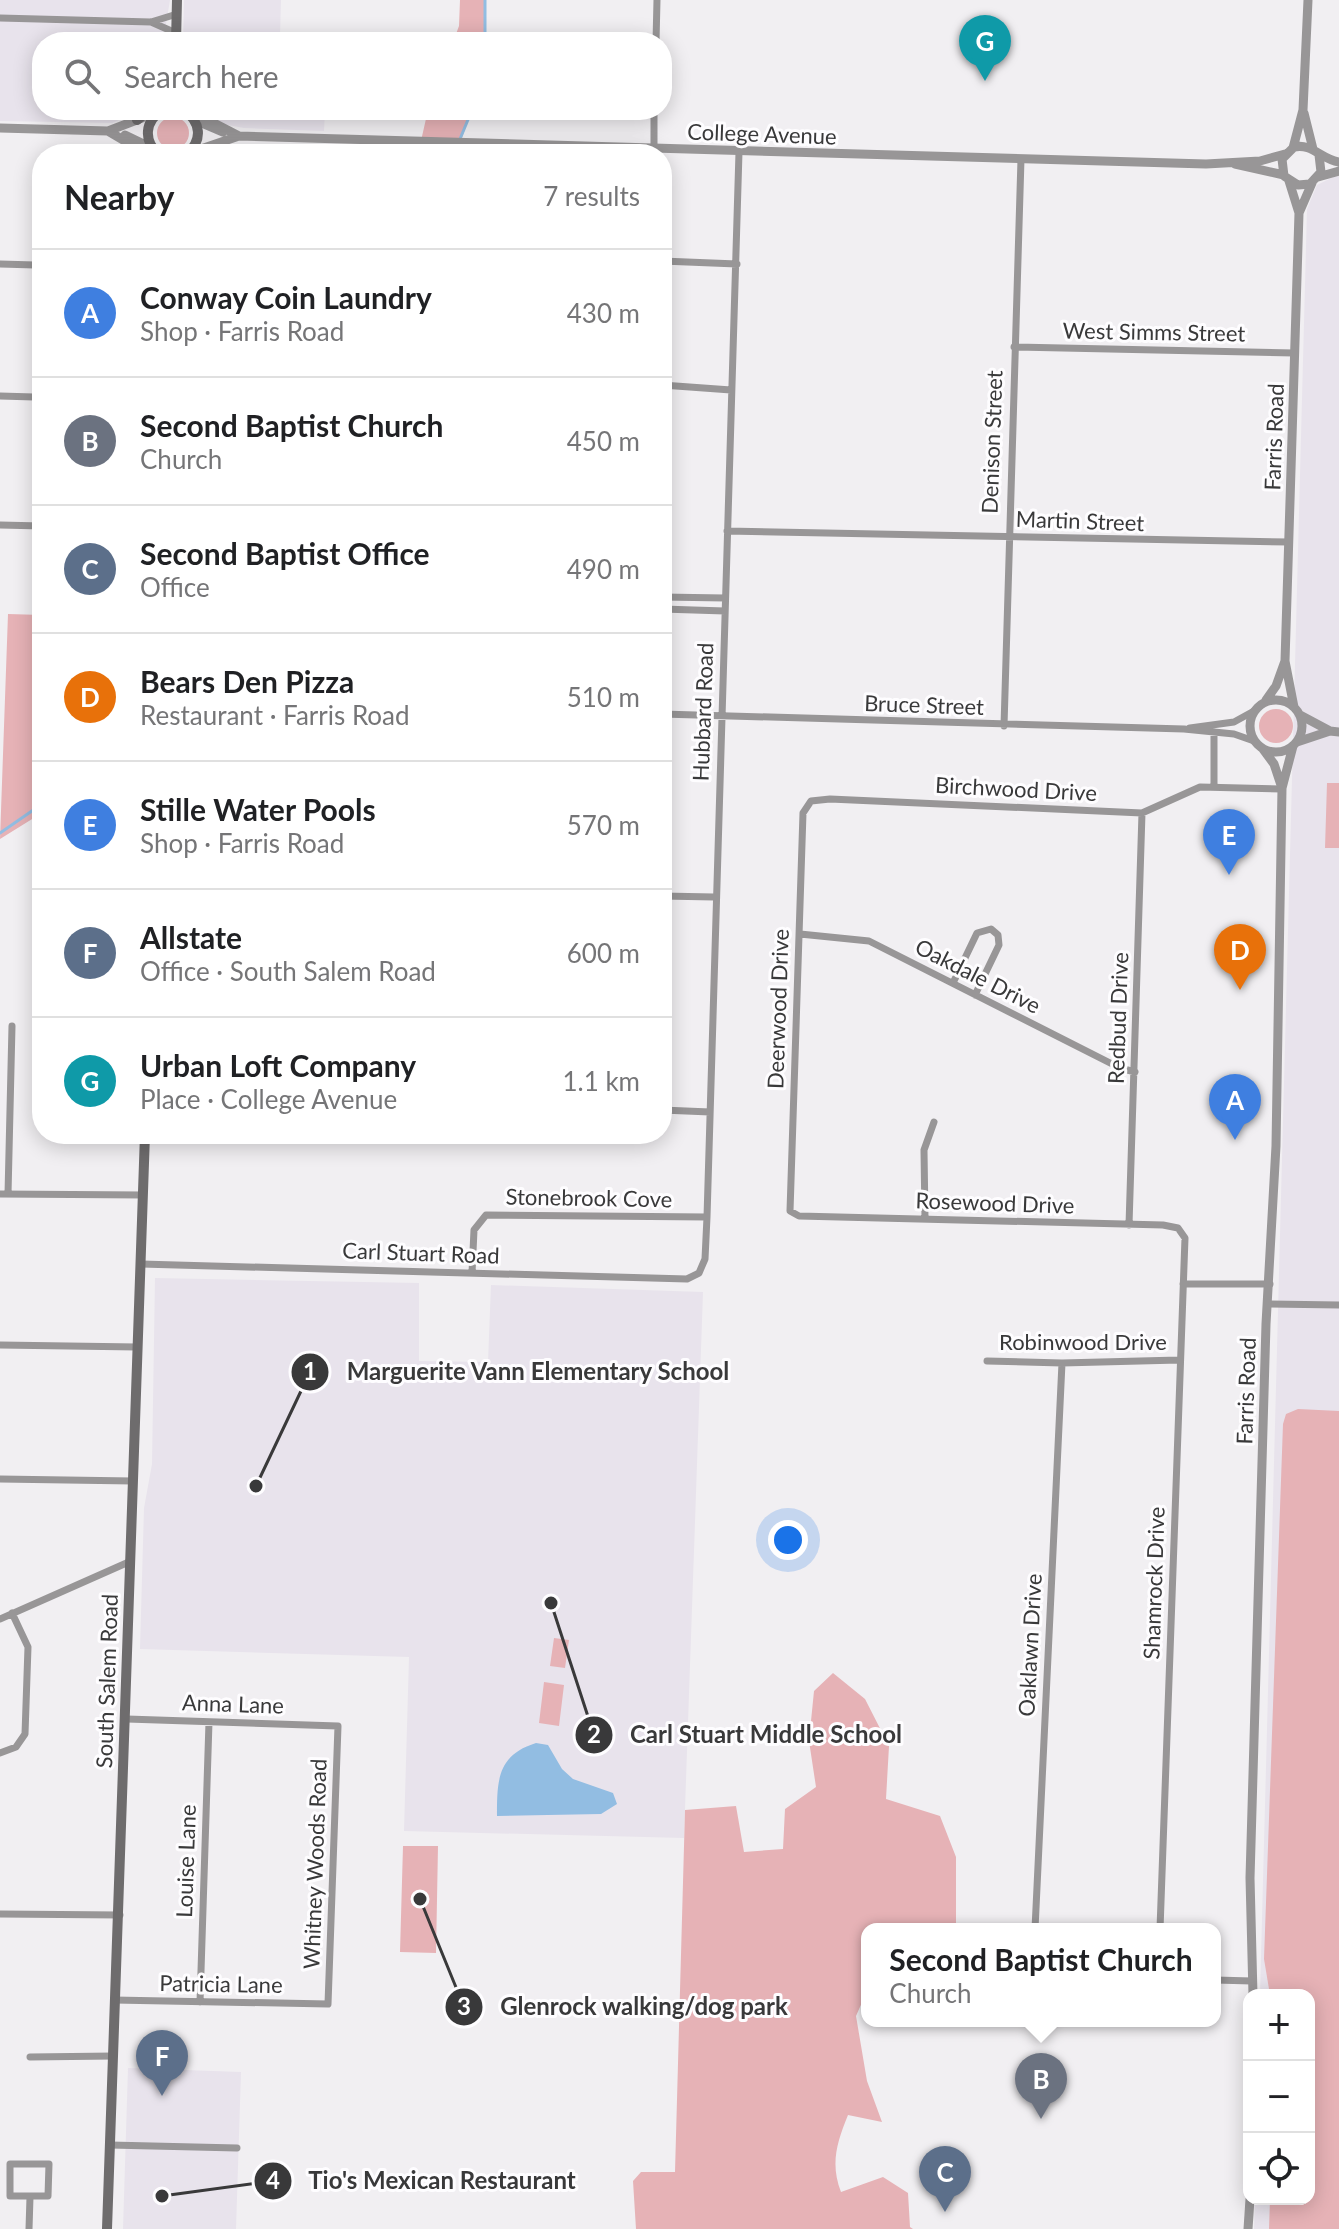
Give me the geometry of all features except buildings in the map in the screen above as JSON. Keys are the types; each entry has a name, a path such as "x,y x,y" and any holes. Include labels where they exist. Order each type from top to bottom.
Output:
{"main road":[{"path":"176,32 177,0"},
{"path":"150,144 147,134 153,120"},
{"path":"193,120 196,144"},
{"name":"South Salem Road","path":"107,2229 145,1144"}],"street":[{"path":"656,32 657,0"},
{"path":"1308,0 1303,110 1281,165 1287,178 1298,185 1339,171"},
{"path":"0,18 151,22 177,14"},
{"path":"151,22 168,32"},
{"path":"1303,110 1322,166 1315,180"},
{"path":"111,132 137,120"},
{"name":"College Avenue","path":"200,120 211,129 237,134 541,144"},
{"path":"654,120 654,144"},
{"path":"0,128 111,132 137,138 144,144"},
{"name":"College Avenue","path":"214,144 237,134"},
{"path":"1289,151 1306,146 1339,162"},
{"name":"College Avenue","path":"672,148 1235,164 1287,178"},
{"name":"College Avenue","path":"1235,164 1289,151"},
{"name":"Hubbard Road","path":"699,1273 705,1259 707,1217 714,897 739,152"},
{"name":"Denison Street","path":"1004,726 1007,537 1021,159"},
{"name":"Farris Road","path":"1287,178 1299,213 1285,661 1297,711"},
{"name":"Farris Road","path":"1299,213 1315,180"},
{"path":"672,261 737,264"},
{"path":"0,264 32,265"},
{"name":"West Simms Street","path":"1014,347 1294,353"},
{"path":"672,386 731,390"},
{"path":"0,396 32,397"},
{"path":"0,525 32,526"},
{"name":"Martin Street","path":"727,531 1289,542"},
{"path":"672,597 725,598"},
{"path":"672,609 725,611"},
{"name":"Farris Road","path":"1265,702 1276,686 1285,661"},
{"path":"1280,700 1334,732 1278,752 1258,745 1249,726 1254,711 1265,702 1280,700"},
{"name":"Bruce Street","path":"1184,729 1234,722 1254,711"},
{"path":"1295,744 1302,732 1297,711"},
{"name":"Bruce Street","path":"672,714 1184,729 1234,734 1258,745"},
{"path":"1214,734 1214,786"},
{"name":"Farris Road","path":"1253,1989 1250,1878 1281,950 1282,788 1295,744"},
{"name":"Farris Road","path":"1258,745 1274,764 1282,788"},
{"name":"Birchwood Drive","path":"811,801 830,799 1142,813 1200,787 1282,788"},
{"name":"Deerwood Drive","path":"799,1216 790,1211 789,1197 803,813 811,801"},
{"name":"Redbud Drive","path":"1129,1225 1142,813"},
{"path":"672,896 714,897"},
{"path":"953,983 977,933 984,928 995,930 999,945 975,995"},
{"name":"Oakdale Drive","path":"800,934 869,941 1120,1068 1135,1072"},
{"path":"12,1026 4,1194 143,1195"},
{"path":"672,1110 710,1112"},
{"path":"925,1219 924,1150 934,1122"},
{"name":"Stonebrook Cove","path":"472,1273 474,1230 486,1215 707,1217"},
{"name":"Rosewood Drive","path":"799,1216 1129,1225 1178,1228 1185,1238"},
{"name":"Shamrock Drive","path":"1160,1923 1185,1238"},
{"name":"Carl Stuart Road","path":"141,1264 687,1279 699,1273"},
{"path":"1183,1284 1270,1284"},
{"path":"1268,1304 1339,1305"},
{"path":"0,1345 137,1347"},
{"name":"Robinwood Drive","path":"987,1361 1179,1360"},
{"name":"Oaklawn Drive","path":"1035,1923 1062,1363"},
{"path":"0,1479 133,1481"},
{"path":"0,1619 131,1561"},
{"path":"0,1753 16,1747 25,1734 28,1647 12,1613"},
{"name":"Anna Lane","path":"127,1719 338,1726"},
{"name":"Louise Lane","path":"200,2002 209,1722"},
{"name":"Whitney Woods Road","path":"328,2004 338,1726"},
{"path":"0,1914 120,1915"},
{"path":"1221,1980 1252,1981"},
{"name":"Patricia Lane","path":"114,2000 328,2004"},
{"path":"30,2057 113,2056"},
{"path":"110,2145 237,2148"},
{"path":"10,2164 49,2164 48,2196 30,2197 10,2196 10,2164"},
{"path":"29,2229 30,2197"},
{"path":"1248,2229 1250,2205"}],"shaded area":[{"path":"0,0 170,0 165,32 32,32 32,120 119,120 112,123 0,121"},
{"path":"184,0 281,0 280,32 183,32"},
{"path":"460,0 485,0 485,32 457,32"},
{"path":"164,120 182,120 188,127 188,139 184,144 162,144 158,139 158,127"},
{"path":"213,120 325,120 324,131 244,128"},
{"path":"426,120 468,120 460,144 420,144"},
{"path":"1339,174 1339,2229 1254,2229 1255,2205 1315,2205 1315,1989 1260,1989 1307,209 1317,185"},
{"path":"8,614 32,615 32,819 0,839"},
{"path":"1276,709 1288,714 1293,726 1288,738 1276,743 1264,738 1259,726 1264,714"},
{"path":"1327,783 1339,783 1339,848 1325,848"},
{"path":"155,1278 419,1283 419,1361 488,1362 491,1285 703,1292 684,1838 404,1831 409,1657 140,1649 144,1508 152,1464"},
{"path":"1298,1409 1339,1411 1339,2229 1269,2229 1270,2205 1315,2205 1315,1989 1269,1989 1264,1959 1283,1424 1286,1414"},
{"path":"554,1638 569,1640 565,1668 550,1666"},
{"path":"833,1673 865,1699 889,1746 886,1799 940,1816 956,1857 956,1923 861,1923 861,2005 856,2016 867,2081 882,2122 848,2115 836,2153 836,2172 841,2192 883,2177 908,2193 910,2227 913,2229 636,2229 633,2181 641,2172 675,2172 685,1810 736,1806 744,1852 783,1849 785,1809 816,1787 809,1741 814,1691"},
{"path":"544,1682 564,1685 559,1726 539,1723"},
{"path":"403,1846 438,1846 436,1953 400,1952"},
{"path":"128,2068 241,2072 236,2229 123,2229"}],"water":[{"path":"536,1743 548,1745 562,1769 573,1779 613,1793 617,1804 601,1814 497,1816 502,1771 513,1755"}],"waterway":[{"path":"485,0 485,32"},
{"path":"460,139 468,120"},
{"path":"0,833 32,811"}],"place":[{"name":"Urban Loft Company","path":"985,81"},
{"name":"Stille Water Pools","path":"1229,875"},
{"name":"Bears Den Pizza","path":"1240,990"},
{"name":"Conway Coin Laundry","path":"1235,1140"},
{"name":"Marguerite Vann Elementary School","path":"256,1486"},
{"name":"Carl Stuart Middle School","path":"551,1603"},
{"name":"Glenrock walking/dog park","path":"420,1899"},
{"name":"Allstate","path":"162,2096"},
{"name":"Second Baptist Church","path":"1041,2119"},
{"name":"Tio's Mexican Restaurant","path":"162,2196"},
{"name":"Second Baptist Office","path":"945,2212"}]}
